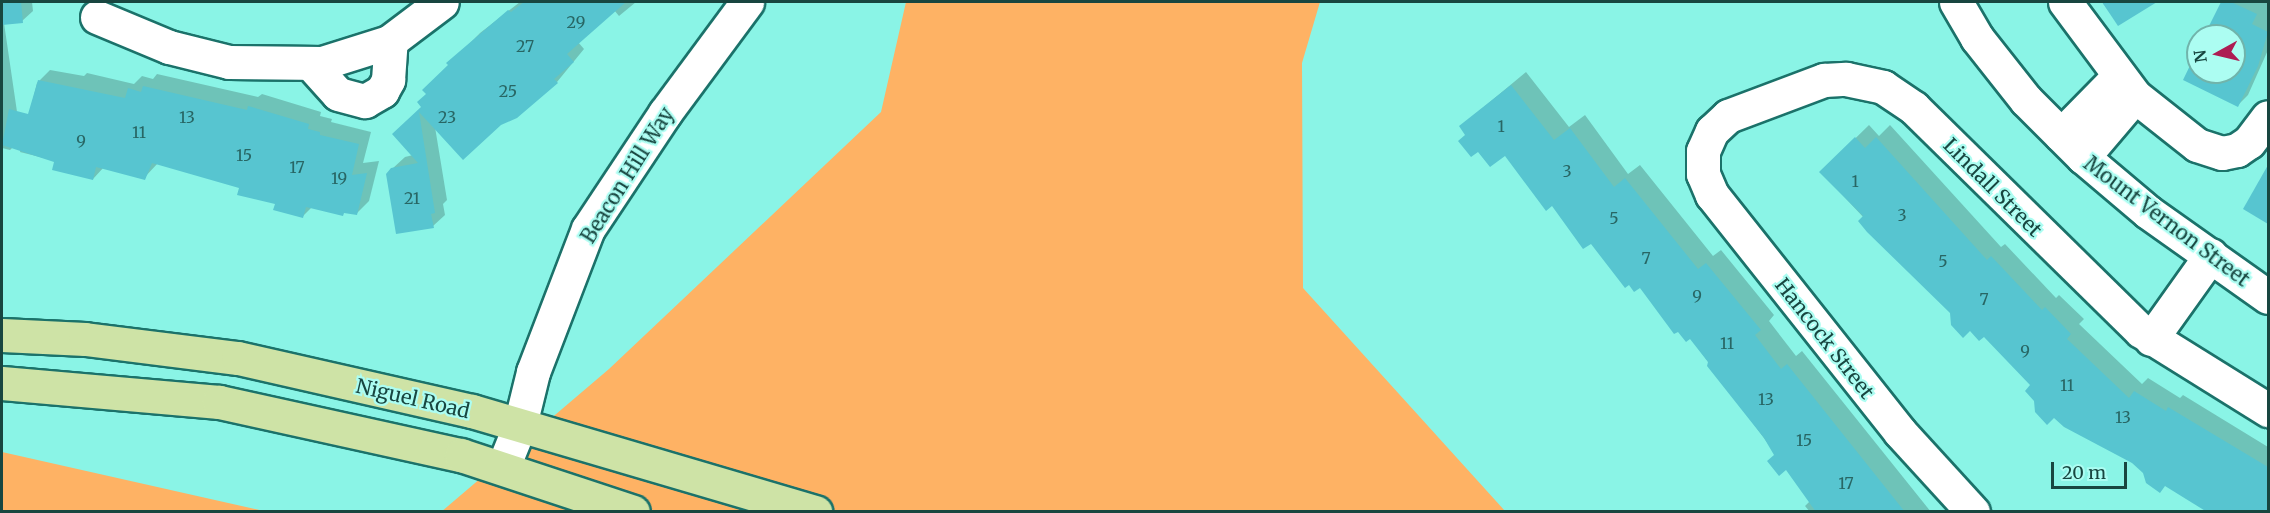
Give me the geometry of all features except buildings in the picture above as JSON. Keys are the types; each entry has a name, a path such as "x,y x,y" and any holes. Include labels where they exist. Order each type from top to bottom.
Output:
{"main road":[{"name":"Niguel Road","path":"2,334 85,339 238,358 520,425 815,512"},
{"path":"2,383 219,402 503,467 633,512"}],"street":[{"path":"97,17 169,47 229,62 311,64 356,55 391,41 442,2"},
{"name":"Beacon Hill Way","path":"503,467 520,425 533,372 588,229 664,113 747,2"},
{"name":"Mount Vernon Street","path":"1956,2 1977,38 2026,100 2072,146 2148,212 2268,297"},
{"path":"2065,2 2127,86 2197,145 2222,153 2249,142 2268,117"},
{"path":"311,64 338,94 352,101 365,101 382,92 388,80 391,41"},
{"name":"Lindall Street","path":"1703,152 1712,131 1728,116 1809,84 1846,79 1883,87 1914,108 2105,300 2151,339 2268,410"},
{"path":"2072,146 2127,86"},
{"name":"Hancock Street","path":"1703,152 1703,174 1712,195 1900,432 1973,512"},
{"path":"2151,339 2211,255"}],"shaded area":[{"path":"906,2 1320,2 1302,63 1303,288 1505,511 441,512 609,369 881,112"},
{"path":"2,452 264,511 2,511"}]}
